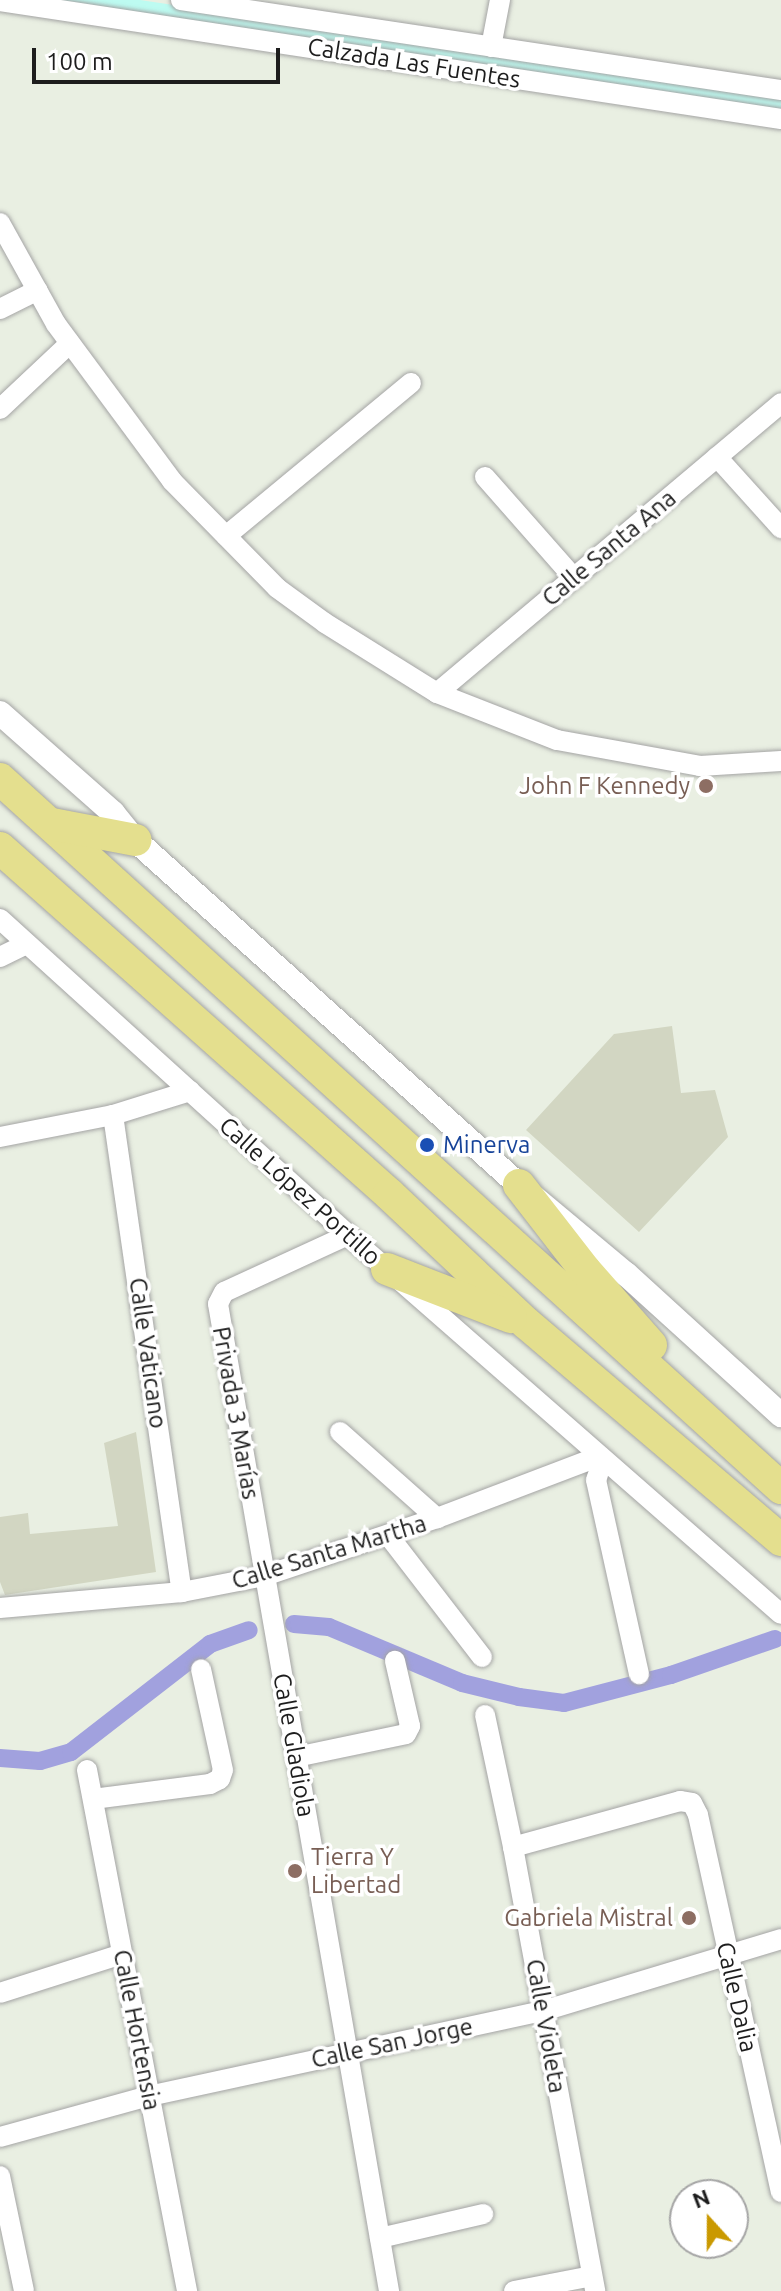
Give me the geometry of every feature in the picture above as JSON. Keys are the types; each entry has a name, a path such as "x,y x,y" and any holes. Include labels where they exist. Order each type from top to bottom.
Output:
{"highway":[{"path":"0,779 781,1488"},
{"path":"50,824 135,840"},
{"path":"0,848 389,1194 526,1323 781,1540"},
{"path":"441,1180 479,1198 781,1459"},
{"path":"519,1185 585,1270 651,1345"},
{"path":"387,1269 526,1323"}],"street":[{"name":"Calzada Las Fuentes","path":"181,0 781,90"},
{"path":"491,47 500,0"},
{"name":"Calzada Las Fuentes","path":"0,1 781,119"},
{"path":"515,79 520,51"},
{"path":"0,223 70,343 172,481 277,588 325,623 437,693 557,740 627,756 700,766 781,761"},
{"path":"0,309 38,290"},
{"path":"0,409 70,343"},
{"path":"226,536 411,383"},
{"name":"Calle Santa Ana","path":"437,693 781,403"},
{"path":"717,457 781,528"},
{"path":"485,477 574,578"},
{"path":"0,713 113,813 135,840 781,1415"},
{"name":"Calle López Portillo","path":"0,919 348,1235 781,1614"},
{"path":"0,957 27,944"},
{"path":"0,1137 113,1115 190,1091"},
{"name":"Calle Vaticano","path":"113,1115 182,1592"},
{"name":"Privada 3 Marías","path":"264,1576 219,1298 224,1292 348,1235"},
{"path":"340,1432 437,1518"},
{"path":"602,1458 596,1480 639,1674"},
{"name":"Calle Santa Martha","path":"0,1608 182,1592 264,1576 602,1458"},
{"path":"388,1535 482,1657"},
{"name":"Calle Gladiola","path":"264,1576 389,2291"},
{"path":"296,1757 406,1734 410,1726 395,1661"},
{"path":"93,1799 210,1784 220,1779 223,1770 201,1669"},
{"name":"Calle Violeta","path":"485,1715 513,1847 593,2283"},
{"name":"Calle Hortensia","path":"87,1770 187,2291"},
{"name":"Calle Dalia","path":"513,1847 680,1801 692,1803 698,1815 781,2192"},
{"name":"Calle San Jorge","path":"0,2137 149,2096 543,2011 781,1939"},
{"path":"0,1993 122,1954"},
{"path":"0,2176 24,2291"},
{"path":"380,2238 483,2214"},
{"path":"514,2291 593,2283"}],"shaded area":[{"path":"47,0 140,0 781,95 781,114"}],"building":[{"path":"672,1026 681,1093 715,1090 728,1137 639,1232 526,1130 614,1034"},
{"path":"136,1432 156,1572 5,1595 0,1582 0,1517 28,1513 30,1534 118,1526 104,1443"}],"waterway":[{"path":"294,1624 329,1627 462,1683 519,1697 564,1703 671,1675 775,1639"},
{"path":"0,1758 40,1761 71,1752 210,1644 249,1630"}],"place":[{"name":"John F Kennedy","path":"706,786"},
{"name":"Minerva","path":"427,1145"},
{"name":"Tierra Y Libertad","path":"295,1871"},
{"name":"Gabriela Mistral","path":"689,1918"}]}
